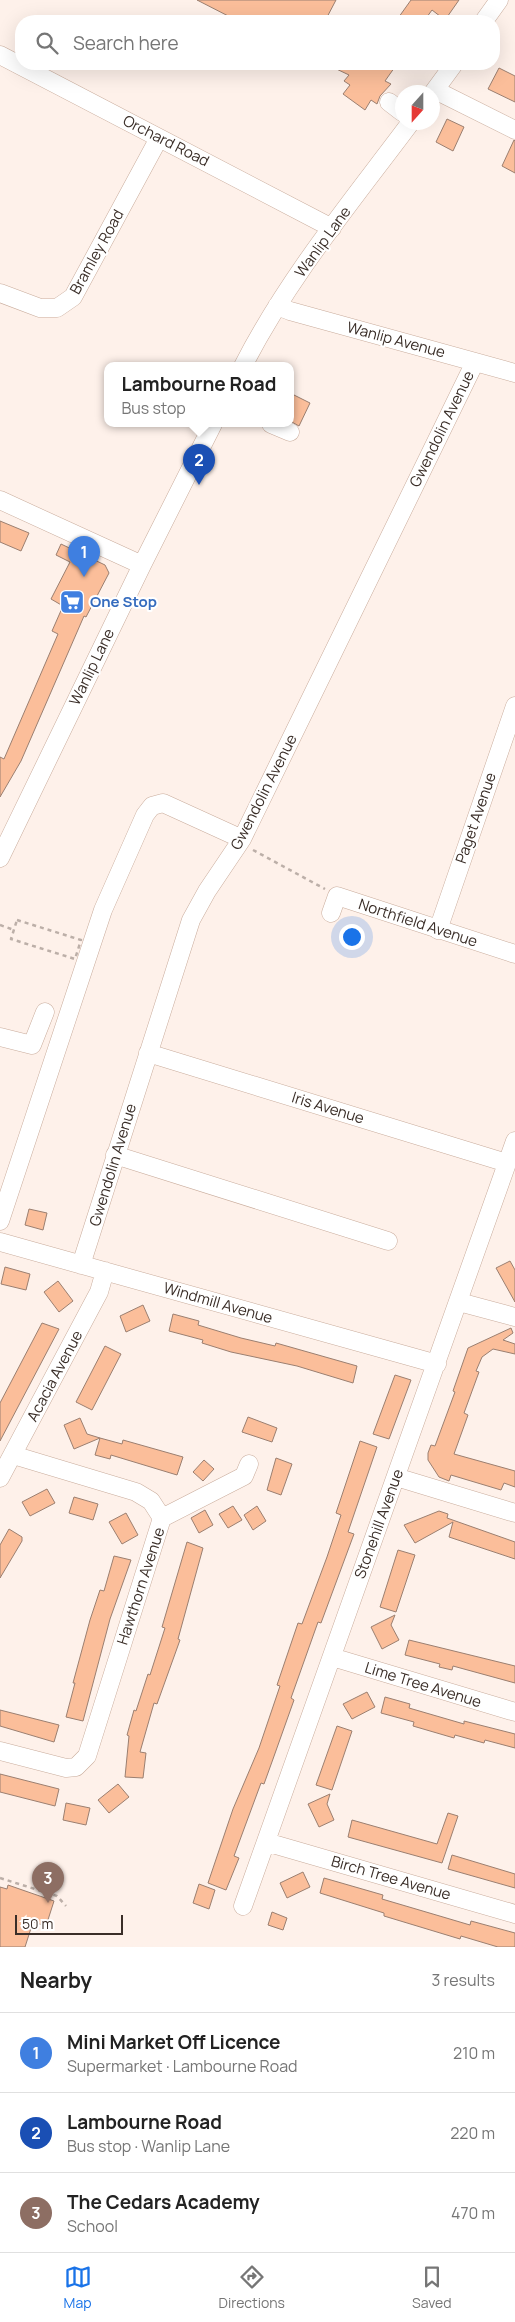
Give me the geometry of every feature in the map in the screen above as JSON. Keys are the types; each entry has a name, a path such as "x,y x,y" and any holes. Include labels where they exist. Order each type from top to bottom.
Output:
{"street":[{"path":"488,15 499,0"},
{"name":"Orchard Road","path":"0,55 15,63"},
{"name":"Orchard Road","path":"29,70 332,228"},
{"path":"439,85 450,70"},
{"path":"440,95 515,130"},
{"name":"Wanlip Lane","path":"245,362 277,306 405,130"},
{"name":"Bramley Road","path":"0,293 40,308 57,308 73,297 159,138"},
{"name":"Wanlip Avenue","path":"277,306 515,373"},
{"name":"Gwendolin Avenue","path":"81,1265 191,920 207,890 241,841 475,362"},
{"name":"Wanlip Lane","path":"0,858 142,565 211,427"},
{"path":"278,427 290,432"},
{"path":"0,500 142,565"},
{"name":"Paget Avenue","path":"438,930 515,706"},
{"path":"0,1221 103,910 145,816 152,806 164,803 241,841"},
{"name":"Northfield Avenue","path":"334,904 438,930 515,954"},
{"path":"0,1037 32,1045 45,1012"},
{"name":"Iris Avenue","path":"148,1053 507,1163"},
{"name":"Stonehill Avenue","path":"243,1906 515,1141"},
{"path":"115,1155 388,1241"},
{"name":"Windmill Avenue","path":"0,1242 436,1364"},
{"name":"Acacia Avenue","path":"0,1478 99,1292 105,1271"},
{"path":"459,1302 515,1316"},
{"name":"Hawthorn Avenue","path":"0,1751 66,1768 76,1766 87,1756 162,1518 151,1501 136,1492 13,1455"},
{"path":"162,1518 245,1476"},
{"path":"396,1477 515,1513"},
{"name":"Lime Tree Avenue","path":"332,1657 515,1712"},
{"name":"Birch Tree Avenue","path":"266,1842 515,1914"}],"path":[{"path":"241,841 334,904"},
{"path":"17,920 81,940 75,959 11,939 14,930 17,920"},
{"path":"0,925 14,930"},
{"path":"0,1878 57,1896 66,1906"}],"building":[{"path":"197,0 336,0 328,15 226,15"},
{"path":"411,0 459,0 448,15 438,15 432,10 428,15 400,15"},
{"path":"500,68 515,76 515,102 488,89"},
{"path":"339,70 393,70 385,81 391,84 380,96 377,104 371,100 365,110 343,94 350,85 344,81 349,75"},
{"path":"447,119 464,127 453,151 436,142"},
{"path":"515,141 515,173 502,166"},
{"path":"294,395 310,403 299,426 294,423"},
{"path":"0,521 29,533 21,551 0,542"},
{"path":"61,544 105,565 109,573 86,617 84,616 21,761 0,797 0,757 4,759 58,634 52,631 63,606 51,599 70,562 56,555"},
{"path":"29,1209 47,1213 43,1230 25,1225"},
{"path":"510,1261 515,1270 515,1302 496,1268"},
{"path":"5,1267 30,1274 26,1290 1,1284"},
{"path":"58,1281 73,1301 59,1312 44,1292"},
{"path":"143,1305 150,1321 126,1332 120,1316"},
{"path":"173,1314 199,1321 198,1325 241,1338 275,1346 276,1343 357,1366 353,1383 297,1366 231,1352 202,1343 203,1340 169,1331"},
{"path":"42,1323 59,1329 0,1441 0,1403"},
{"path":"511,1328 513,1333 503,1340 515,1344 515,1354 493,1349 482,1357 476,1371 479,1372 464,1413 468,1415 454,1454 515,1471 515,1487 504,1483 501,1490 451,1475 449,1481 439,1477 428,1460 428,1453 431,1445 435,1446 455,1392 453,1391 468,1348"},
{"path":"105,1346 121,1354 92,1410 76,1402"},
{"path":"395,1375 411,1380 389,1439 373,1434"},
{"path":"248,1417 277,1428 272,1442 242,1432"},
{"path":"80,1418 87,1434 100,1438 74,1449 64,1425"},
{"path":"100,1438 122,1444 123,1440 183,1457 177,1475 111,1455 110,1459 95,1455"},
{"path":"360,1441 377,1447 348,1532 354,1534 321,1623 318,1622 291,1698 294,1700 273,1759 264,1784 261,1783 234,1856 239,1858 226,1890 208,1883 233,1809 259,1748 280,1686 277,1685 298,1623 302,1624 327,1557 341,1515 336,1513"},
{"path":"276,1458 292,1464 281,1495 267,1490"},
{"path":"204,1460 214,1469 203,1481 193,1472"},
{"path":"47,1489 55,1503 30,1516 22,1502"},
{"path":"74,1497 98,1504 93,1520 69,1513"},
{"path":"233,1506 242,1520 228,1528 219,1514"},
{"path":"257,1506 266,1521 253,1530 244,1515"},
{"path":"205,1510 213,1525 199,1533 191,1518"},
{"path":"439,1511 448,1514 447,1518 515,1542 515,1559 449,1537 453,1522 415,1543 404,1525"},
{"path":"126,1513 138,1535 122,1544 109,1522"},
{"path":"9,1529 22,1537 22,1541 0,1578 0,1545"},
{"path":"187,1542 203,1548 178,1639 180,1640 157,1704 154,1703 140,1752 146,1753 143,1778 125,1777 129,1736 127,1735 134,1710 136,1711 148,1674 150,1675 165,1628 162,1627"},
{"path":"398,1550 415,1555 396,1612 380,1607"},
{"path":"114,1556 131,1560 110,1619 83,1721 66,1717 90,1620 100,1590 104,1591"},
{"path":"395,1615 391,1625 399,1640 382,1649 371,1627"},
{"path":"409,1640 515,1666 515,1683 453,1666 452,1670 439,1667 440,1664 405,1655"},
{"path":"367,1692 375,1707 352,1719 343,1704"},
{"path":"385,1697 410,1704 409,1708 464,1724 464,1721 515,1734 515,1748 485,1740 484,1743 455,1735 454,1738 413,1726 414,1722 381,1713"},
{"path":"0,1710 59,1725 54,1742 0,1726"},
{"path":"337,1726 352,1731 332,1790 316,1785"},
{"path":"0,1774 59,1789 55,1806 0,1792"},
{"path":"118,1784 129,1797 109,1813 98,1800"},
{"path":"330,1794 327,1804 334,1820 319,1827 308,1804"},
{"path":"66,1803 90,1808 86,1825 63,1820"},
{"path":"448,1813 458,1816 442,1863 348,1837 352,1820 437,1844"},
{"path":"452,1855 515,1874 515,1888 448,1869"},
{"path":"303,1872 310,1887 287,1898 280,1883"},
{"path":"324,1878 383,1895 382,1899 470,1925 471,1921 515,1933 515,1947 498,1947 461,1936 460,1939 384,1916 384,1913 320,1893"},
{"path":"199,1884 215,1890 209,1909 193,1903"},
{"path":"8,1885 54,1901 46,1926 33,1922 25,1947 0,1947 0,1887 7,1889"},
{"path":"272,1912 287,1918 283,1930 268,1925"}],"place":[{"name":"Lambourne Road","path":"199,485"},
{"name":"Mini Market Off Licence","path":"84,577"},
{"name":"One Stop","path":"72,602"},
{"name":"The Cedars Academy","path":"48,1903"}]}
